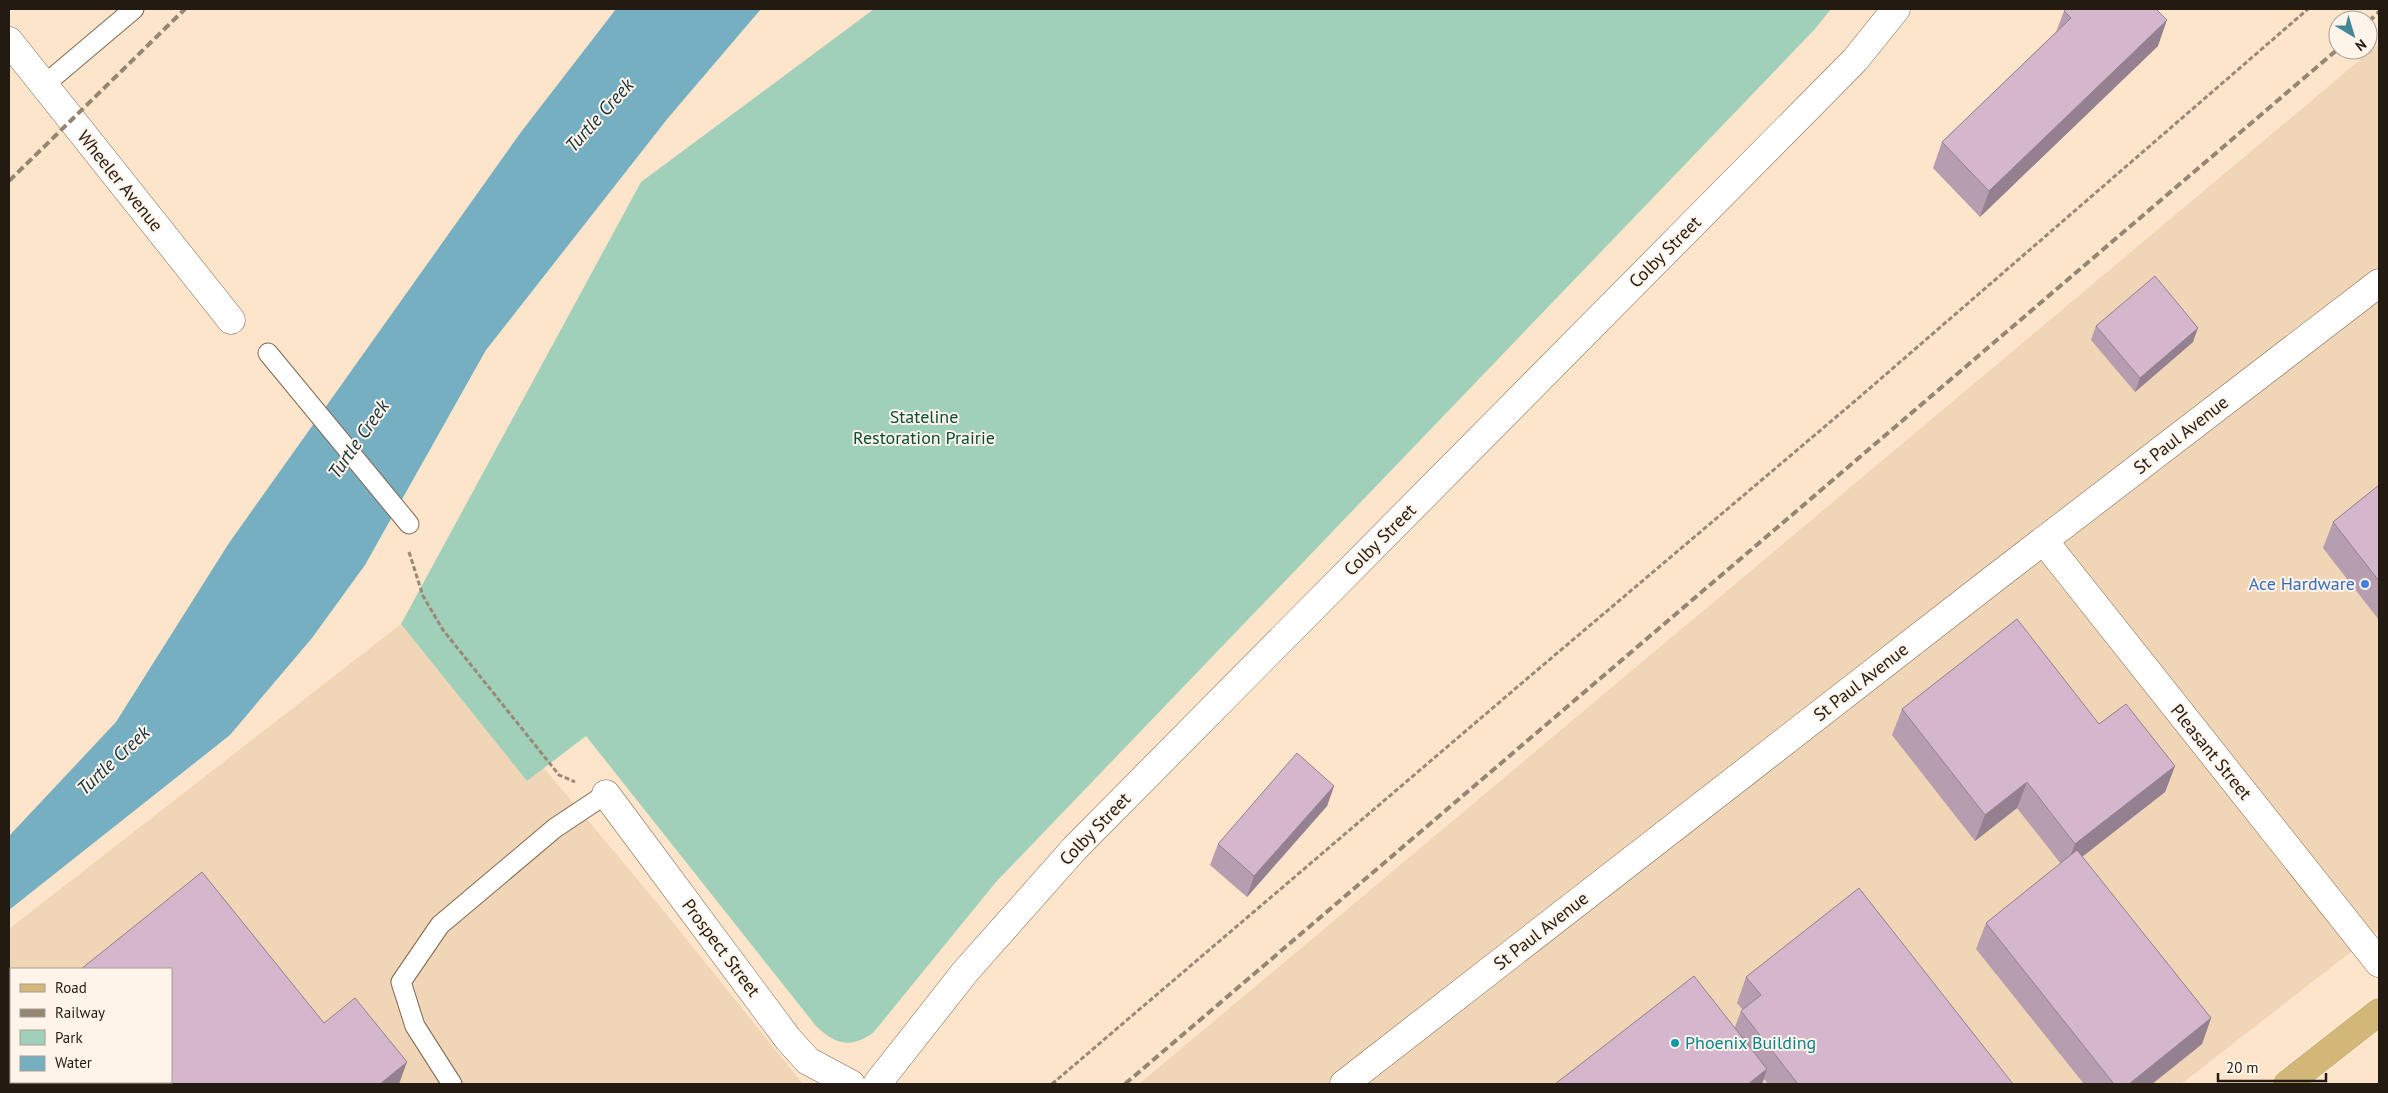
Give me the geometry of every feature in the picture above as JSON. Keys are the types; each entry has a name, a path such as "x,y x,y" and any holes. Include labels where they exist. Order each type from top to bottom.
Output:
{"main road":[{"path":"2287,1084 2379,1012"}],"street":[{"name":"Colby Street","path":"877,1084 964,972 1075,848 1855,60 1896,9"},
{"name":"Wheeler Avenue","path":"9,41 232,320"},
{"name":"St Paul Avenue","path":"1344,1084 2379,283"},
{"name":"Pleasant Street","path":"2044,541 2379,963"},
{"name":"Prospect Street","path":"606,794 788,1038 808,1061 851,1084"}],"lane":[{"path":"44,85 134,9"},
{"path":"268,353 409,524"},
{"path":"452,1084 415,1026 401,982 440,925 555,828 606,794"}],"path":[{"path":"1052,1084 1536,670 1856,402 2308,9"},
{"path":"409,524 406,545 423,596 442,630 559,776 606,794"}],"shaded area":[{"path":"2378,45 2379,930 2181,1084 1139,1084 2360,60 2378,60"},
{"path":"401,624 527,781 544,768 667,915 803,1084 9,1084 9,929"}],"green space":[{"name":"Stateline Restoration Prairie","path":"874,9 1831,9 1815,29 996,882 873,1033 850,1043 830,1037 816,1026 586,736 527,781 401,624 641,182"}],"water":[{"name":"Turtle Creek","path":"616,9 761,9 668,118 486,350 365,565 312,638 230,735 9,910 9,836 116,722 229,543 521,132"}],"building":[{"path":"2066,9 2156,9 2167,20 1989,191 1942,142 2071,18 2064,11"},
{"path":"2155,276 2198,328 2140,378 2096,326"},
{"path":"2379,485 2379,581 2333,522"},
{"path":"2017,619 2099,724 2126,704 2175,766 2075,844 2027,782 1985,815 1902,709"},
{"path":"1297,753 1334,786 1254,876 1218,844"},
{"path":"2077,850 2211,1018 2129,1084 2114,1084 1986,923"},
{"path":"202,872 324,1023 355,998 407,1062 380,1084 9,1084 10,1027 10,1083 172,1083 172,968 82,968"},
{"path":"1859,888 2013,1084 1798,1084 1741,1011 1761,995 1746,977"},
{"path":"1694,976 1767,1069 1748,1084 1555,1084"}],"railway":[{"path":"9,181 185,9"},
{"path":"1125,1084 2328,58"}],"place":[{"name":"Ace Hardware","path":"2365,584"},
{"name":"Phoenix Building","path":"1675,1043"}]}
